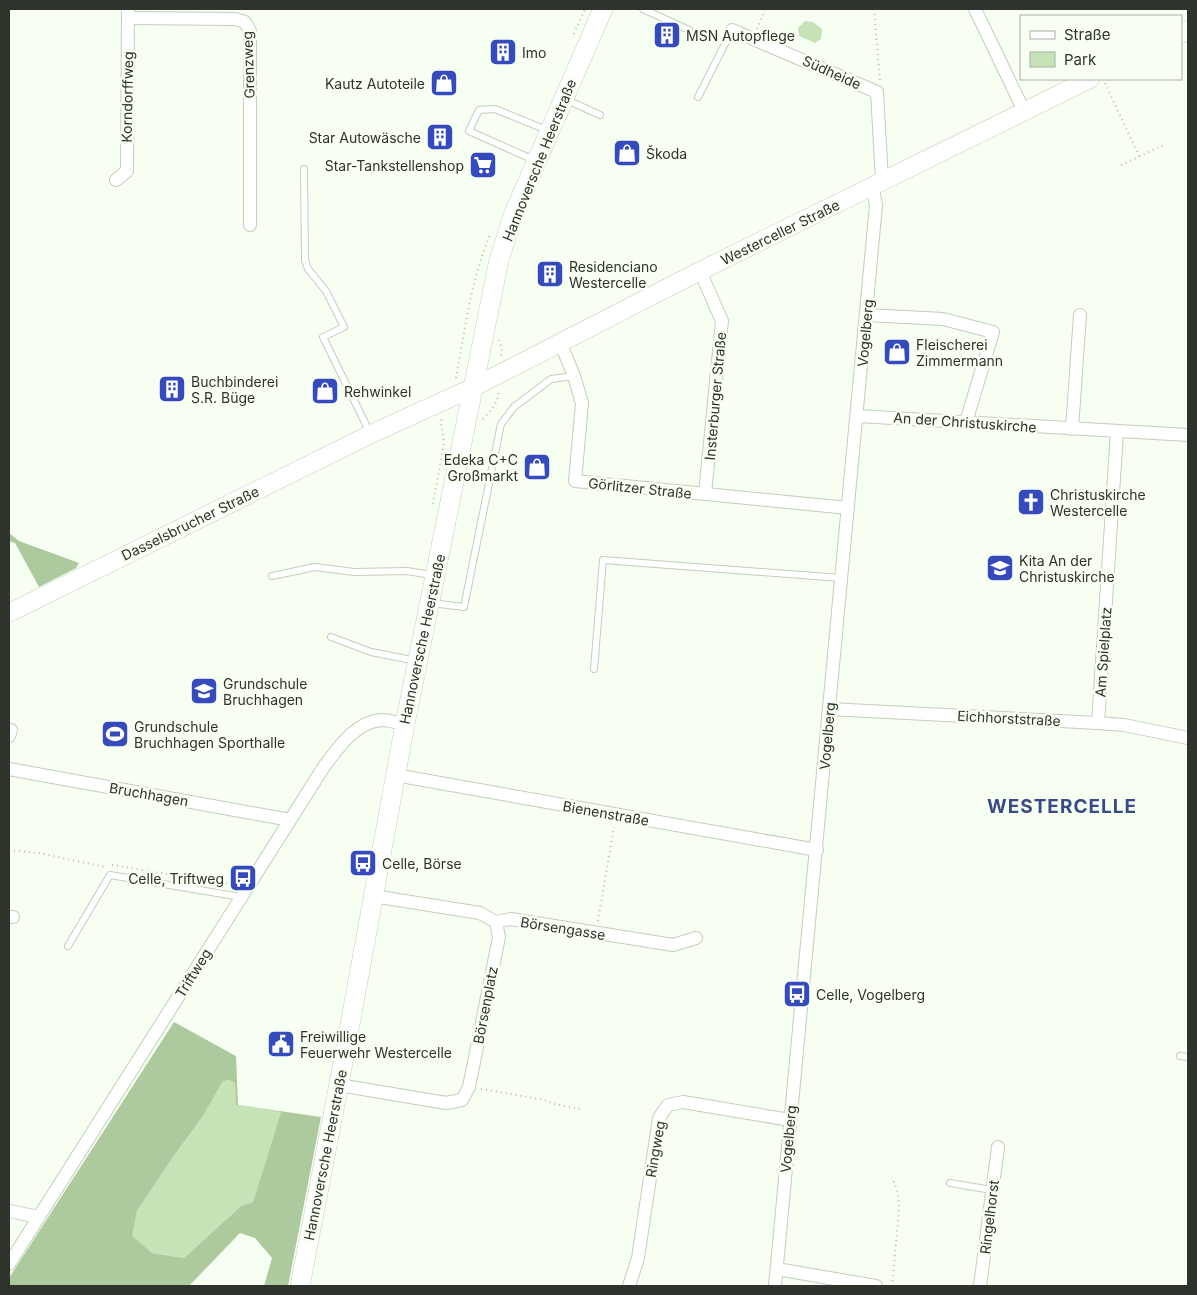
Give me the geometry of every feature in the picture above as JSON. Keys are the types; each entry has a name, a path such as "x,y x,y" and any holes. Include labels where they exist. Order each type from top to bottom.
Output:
{"main road":[{"name":"Hannoversche Heerstraße","path":"300,1286 395,775 499,260 514,213 603,9"}],"street":[{"path":"975,9 1024,111"},
{"name":"Korndorffweg","path":"116,180 127,171 128,14"},
{"name":"Grenzweg","path":"128,14 235,19 246,22 250,31 250,225"},
{"name":"Südheide","path":"732,30 877,92 877,184"},
{"name":"Westerceller Straße","path":"472,388 700,271 1088,80"},
{"name":"Vogelberg","path":"775,1286 841,578 858,416 877,184"},
{"name":"Insterburger Straße","path":"700,271 722,321 705,494"},
{"path":"866,315 943,319 993,332 966,422"},
{"path":"1072,429 1080,315"},
{"name":"Görlitzer Straße","path":"560,342 582,402 575,481 848,508"},
{"name":"Dasselsbrucher Straße","path":"9,614 371,434 472,388"},
{"name":"An der Christuskirche","path":"858,416 1188,435"},
{"name":"Am Spielplatz","path":"1098,723 1117,432"},
{"name":"Eichhorststraße","path":"829,708 1124,725 1188,738"},
{"name":"Triftweg","path":"9,1264 325,765 343,742 363,726 384,720 405,724"},
{"name":"Bruchhagen","path":"9,769 290,820"},
{"name":"Bienenstraße","path":"395,775 817,850"},
{"name":"Börsengasse","path":"373,896 480,913 496,922 510,919 673,945 696,938"},
{"name":"Börsenplatz","path":"469,1087 499,937 496,922"},
{"path":"338,1085 446,1104 462,1100 469,1087"},
{"name":"Ringweg","path":"629,1286 638,1258 658,1118 668,1106 683,1102 790,1120"},
{"name":"Ringelhorst","path":"980,1286 998,1147"},
{"path":"9,1211 39,1217"},
{"path":"777,1268 876,1286"}],"lane":[{"path":"643,9 656,12 689,30"},
{"path":"698,97 732,30"},
{"path":"564,98 600,115"},
{"path":"537,161 469,131 479,110 495,109 550,131"},
{"path":"304,169 305,260 308,269 326,291 344,327 323,337 371,434"},
{"path":"430,603 464,607 501,424 514,407 551,379 574,376"},
{"path":"594,668 603,560 841,578"},
{"path":"272,576 314,567 354,572 407,571 436,576"},
{"path":"331,637 371,652 418,661"},
{"path":"68,946 110,875 244,892"},
{"path":"1180,1056 1188,1057"},
{"path":"950,1184 992,1190"}],"path":[{"path":"753,38 765,9"},
{"path":"874,9 880,85 877,92"},
{"path":"1103,80 1139,156"},
{"path":"1121,165 1164,145"},
{"path":"498,339 502,348 500,373"},
{"path":"596,933 616,815"},
{"path":"9,850 39,853 106,867 116,865 244,892"},
{"path":"106,867 110,870 110,875"},
{"path":"469,1087 545,1100 581,1110"},
{"path":"892,1177 898,1192 899,1209 892,1286"}],"green space":[{"path":"805,21 813,22 822,29 821,39 815,43 799,36 798,28"},
{"path":"9,533 19,541 79,563 76,568 39,587 15,543 9,541"},
{"path":"174,1022 236,1056 238,1105 321,1117 288,1286 264,1286 272,1258 255,1238 240,1233 189,1286 9,1286 9,1278","holes":["229,1080 235,1083 236,1105 281,1112 253,1202 241,1206 184,1258 152,1253 132,1236 137,1211 203,1116 223,1081"]},
{"path":"229,1080 235,1083 237,1105 281,1112 253,1202 241,1206 184,1258 152,1253 131,1236 137,1211 203,1116 223,1081"}],"place":[{"name":"MSN Autopflege","path":"667,35"},
{"name":"Imo","path":"503,52"},
{"name":"Kautz Autoteile","path":"444,83"},
{"name":"Star Autowäsche","path":"440,137"},
{"name":"Škoda","path":"627,153"},
{"name":"Star-Tankstellenshop","path":"483,165"},
{"name":"Residenciano Westercelle","path":"550,274"},
{"name":"Fleischerei Zimmermann","path":"897,352"},
{"name":"Buchbinderei S.R. Büge","path":"172,389"},
{"name":"Rehwinkel","path":"325,391"},
{"name":"Edeka C+C Großmarkt","path":"537,467"},
{"name":"Christuskirche Westercelle","path":"1031,502"},
{"name":"Kita An der Christuskirche","path":"1000,568"},
{"name":"Grundschule Bruchhagen","path":"204,691"},
{"name":"Grundschule Bruchhagen Sporthalle","path":"115,734"},
{"name":"Celle, Börse","path":"363,863"},
{"name":"Celle, Triftweg","path":"243,878"},
{"name":"Celle, Vogelberg","path":"797,994"},
{"name":"Freiwillige Feuerwehr Westercelle","path":"281,1044"}],"district":[{"name":"WESTERCELLE","path":"1062,806"}]}
